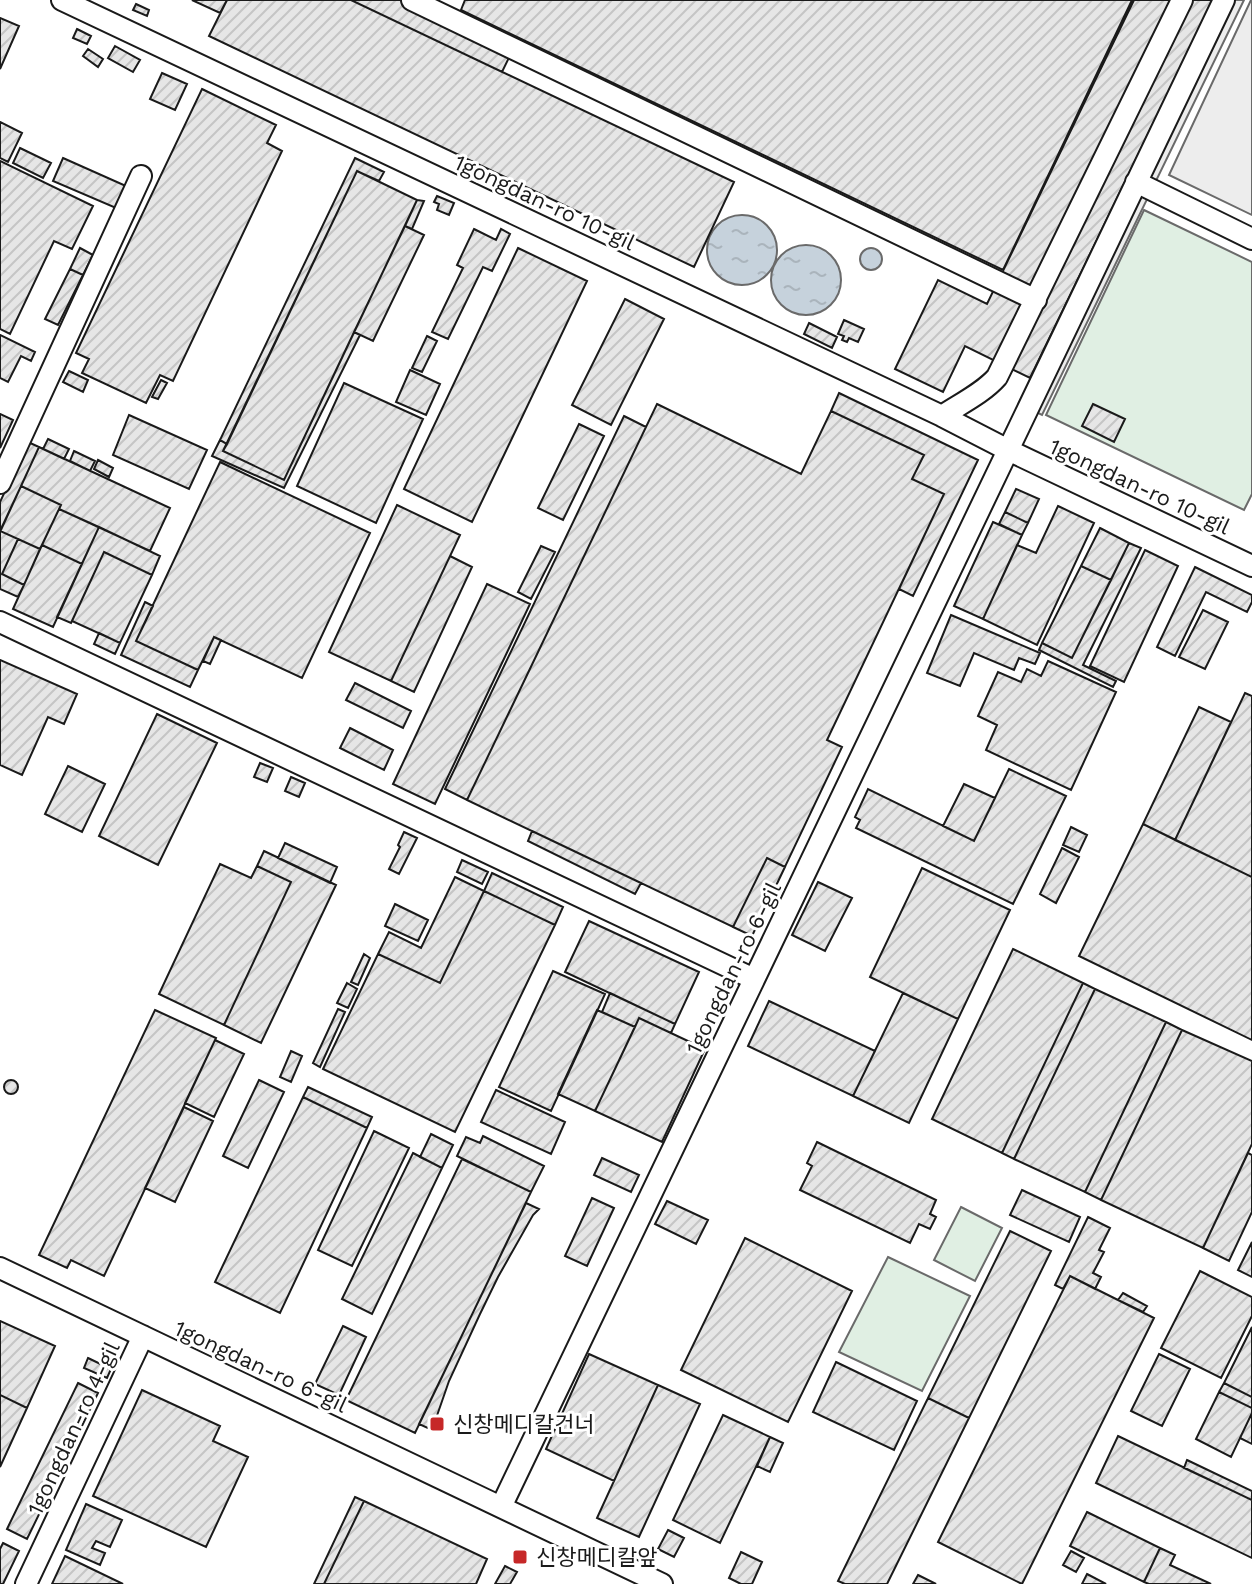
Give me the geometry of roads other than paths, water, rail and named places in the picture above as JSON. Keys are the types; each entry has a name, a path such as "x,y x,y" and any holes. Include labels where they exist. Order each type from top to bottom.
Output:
{"street":[{"name":"1gongdan-ro 10-gil","path":"62,0 1252,566"},
{"path":"412,0 1036,300"},
{"path":"942,416 987,389 997,377 1182,0"},
{"path":"1008,450 1224,0"},
{"path":"0,483 141,176"},
{"path":"1136,182 1252,239"},
{"name":"1gongdan-ro 6-gil","path":"501,1507 1008,450"},
{"path":"0,622 754,979"},
{"name":"1gongdan-ro 6-gil","path":"0,1268 662,1584"},
{"name":"1gongdan-ro 4-gil","path":"26,1584 143,1336"}],"water":[{"path":"742,215 767,225 777,250 767,275 742,285 717,275 707,250 717,225"},
{"path":"806,245 831,255 841,280 831,305 806,315 781,305 771,280 781,255"},
{"path":"871,248 879,251 882,259 879,267 871,270 863,267 860,259 863,251"}],"place":[{"name":"신창메디칼건너","path":"437,1424"},
{"name":"신창메디칼앞","path":"520,1557"}]}
